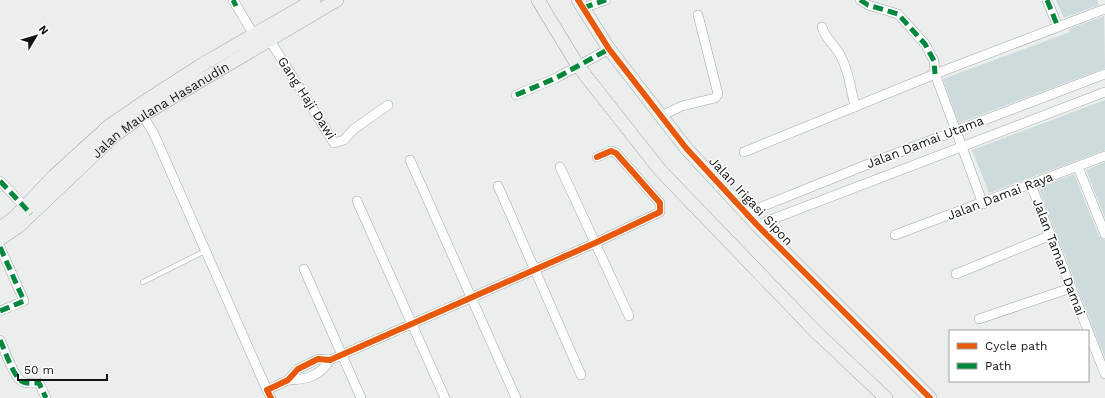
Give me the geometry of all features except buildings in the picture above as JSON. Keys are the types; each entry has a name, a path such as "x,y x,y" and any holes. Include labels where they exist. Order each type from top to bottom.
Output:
{"street":[{"name":"Jalan Maulana Hasanudin","path":"142,114 252,31 314,0"},
{"name":"Jalan Maulana Hasanudin","path":"0,228 14,218 72,159 109,126 142,114 337,0"},
{"path":"538,0 580,65 660,170 815,331 886,398"},
{"path":"581,4 606,0"},
{"path":"860,0 868,5 898,14 925,44 934,61 936,74 983,204"},
{"path":"1046,0 1058,27"},
{"path":"235,3 252,31"},
{"name":"Jalan Irigasi Sipon","path":"581,4 607,50 686,148 757,225 930,398"},
{"path":"744,152 855,106 1105,9"},
{"path":"661,116 682,106 715,98 718,94 698,15"},
{"path":"822,27 827,39 839,53 850,84 855,106"},
{"name":"Gang Haji Dawi","path":"269,39 334,143 344,140 354,129 388,105"},
{"path":"516,95 530,91 607,50"},
{"name":"Jalan Damai Utama","path":"746,213 956,130 1105,74"},
{"name":"Jalan Damai Utama","path":"757,225 1105,92"},
{"path":"142,114 154,134 269,394 288,380 298,369 318,359 330,360 342,355 472,296 595,243 658,213 661,206 615,152 611,151 597,157"},
{"name":"Jalan Damai Raya","path":"895,235 983,204 1105,156"},
{"path":"410,160 472,296 516,398"},
{"path":"1078,167 1105,234"},
{"path":"560,168 629,316"},
{"path":"2,183 24,207"},
{"name":"Jalan Taman Damai","path":"1031,185 1071,288 1084,330"},
{"path":"498,186 581,375"},
{"path":"357,201 445,398"},
{"name":"Jalan Maulana Hasanudin","path":"0,239 19,226 24,207"},
{"path":"956,274 1051,235"},
{"path":"0,247 24,301 0,311"},
{"path":"304,269 361,398"},
{"path":"979,319 1071,288"},
{"path":"0,340 15,374 24,383 39,383 46,398"},
{"name":"Jalan Taman Damai","path":"1092,354 1105,374"}],"lane":[{"path":"143,282 205,251"}],"marked path":[{"path":"233,0 236,6"},
{"path":"583,8 606,0"},
{"path":"860,0 868,5 898,14 925,44 934,61 935,74"},
{"path":"1047,0 1058,27"},
{"path":"516,95 556,78 609,49"},
{"path":"0,181 31,214"},
{"path":"0,247 24,301 0,311"},
{"path":"0,340 19,379 26,383 39,383 46,398"}],"cycle path":[{"path":"578,0 609,49 686,148 757,225 930,398"},
{"path":"271,398 267,390 288,380 298,369 318,359 330,360 595,243 660,212 660,203 616,153 611,151 597,157"}]}
